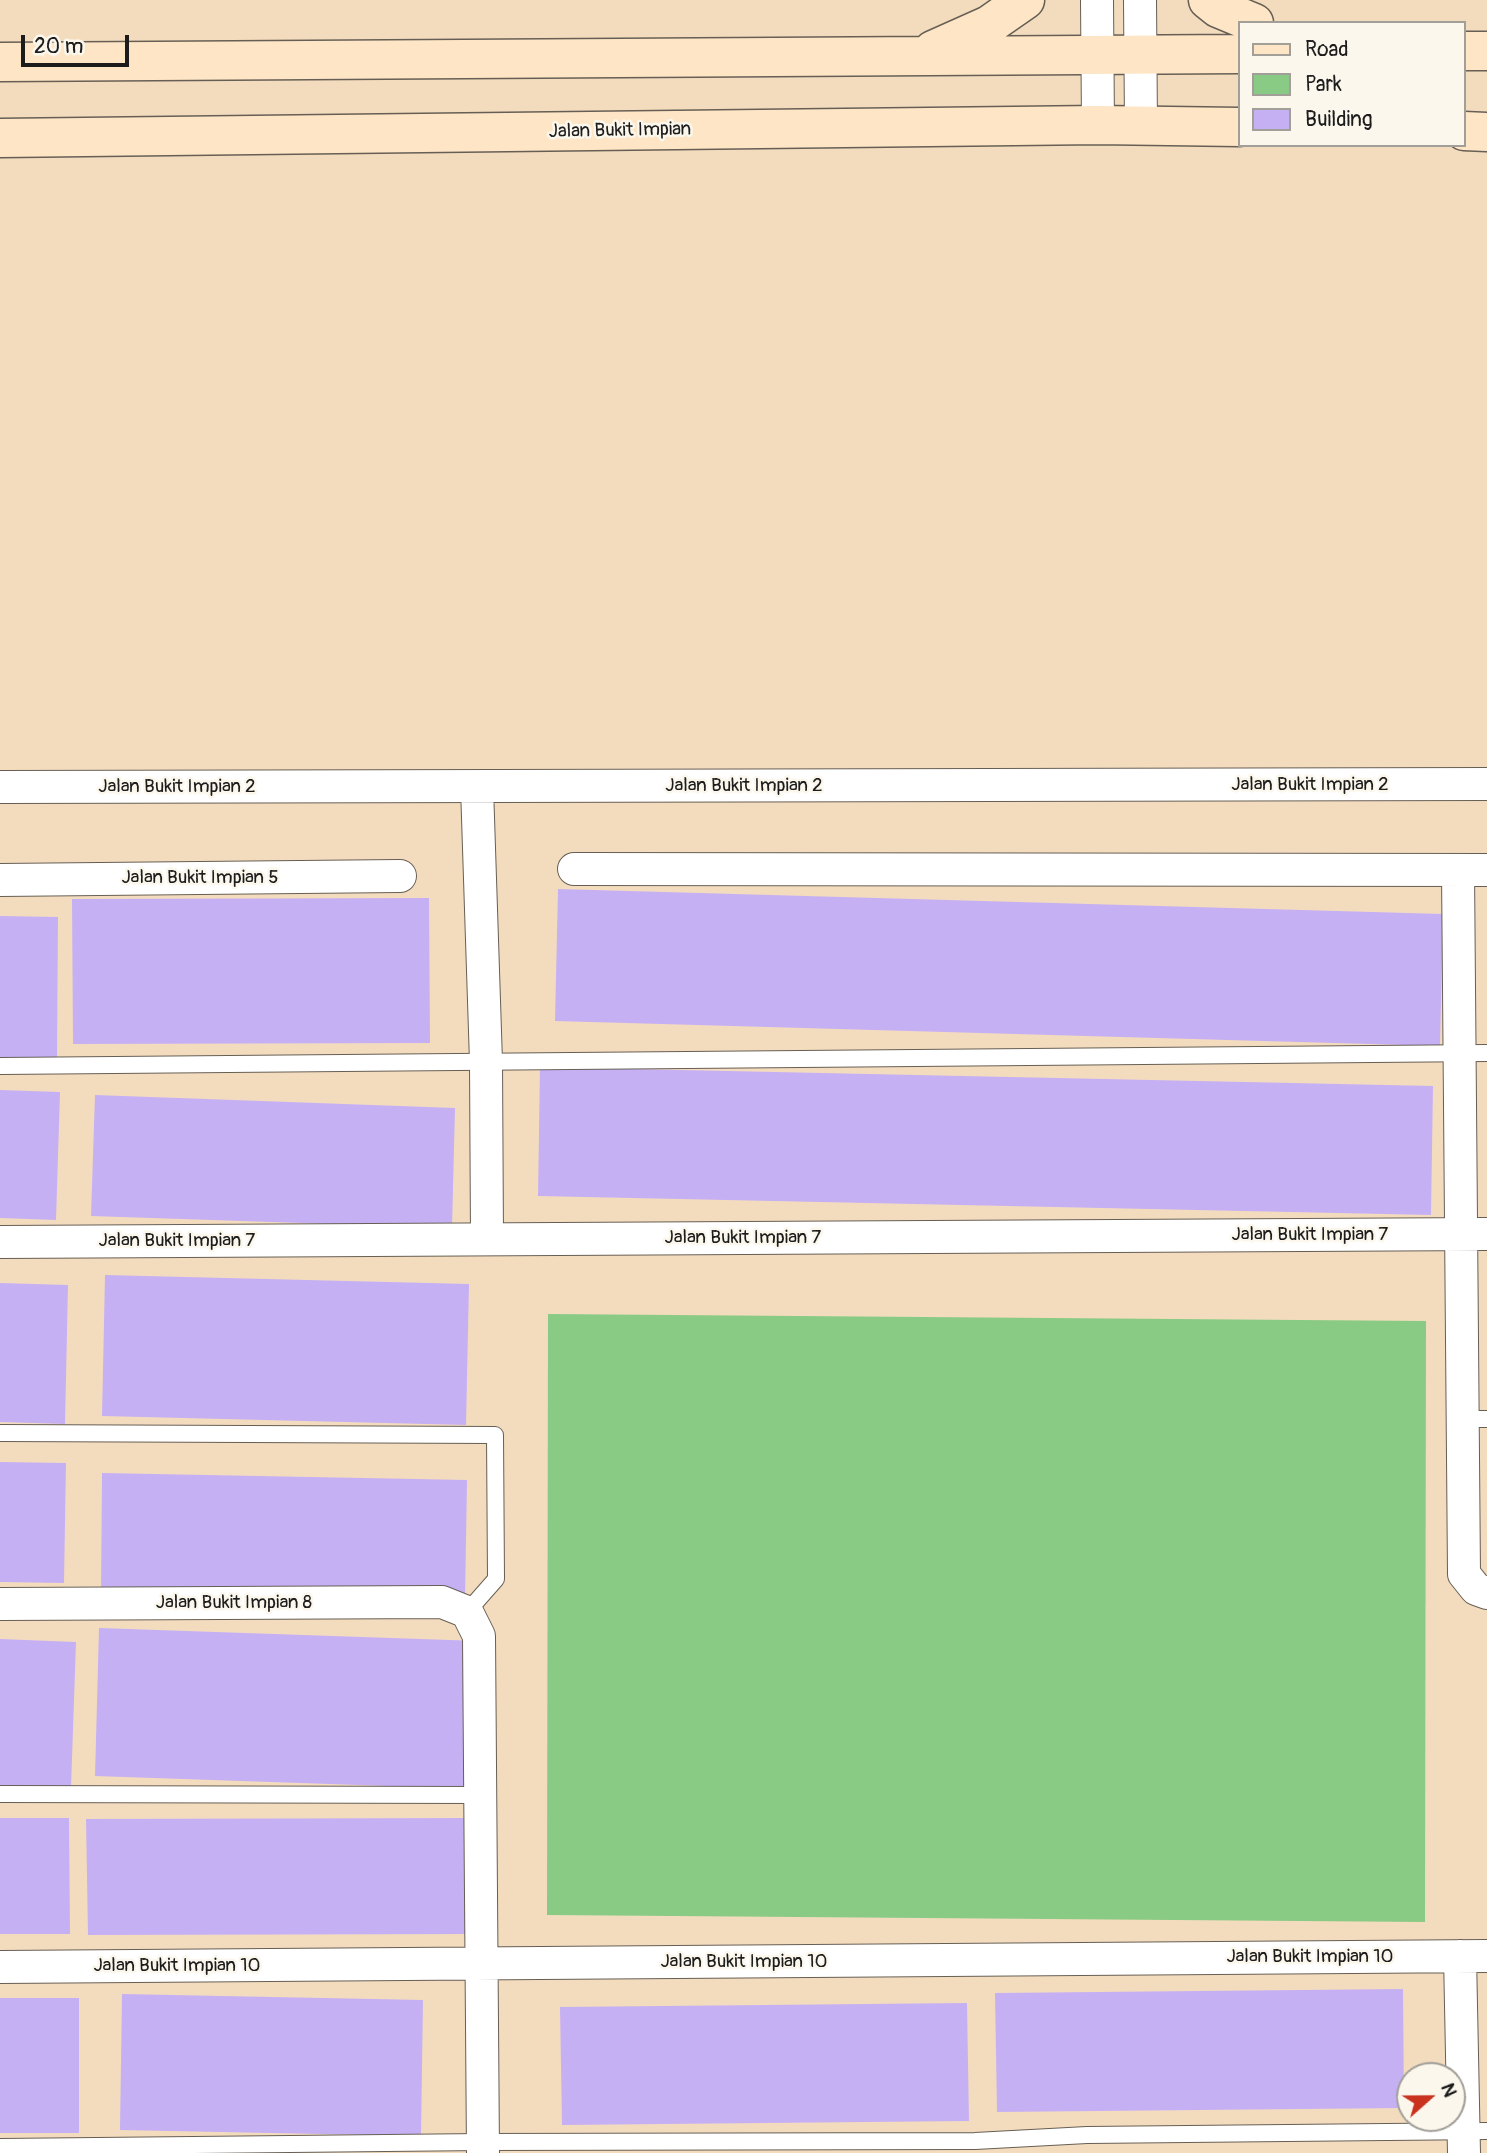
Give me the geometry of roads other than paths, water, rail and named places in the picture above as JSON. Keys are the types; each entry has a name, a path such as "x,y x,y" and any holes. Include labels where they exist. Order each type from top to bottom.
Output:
{"main road":[{"path":"922,55 989,25 1024,0"},
{"path":"1208,0 1218,8 1249,21"},
{"path":"1466,51 1487,51"},
{"path":"0,62 1238,54"},
{"name":"Jalan Bukit Impian","path":"0,138 1098,125 1238,127"},
{"path":"1466,131 1487,132"}],"street":[{"path":"1097,0 1098,125"},
{"path":"1140,0 1141,125"},
{"name":"Jalan Bukit Impian 2","path":"0,788 1487,784"},
{"path":"477,787 486,1062 487,1240"},
{"path":"574,869 1472,870 1475,1419 1464,1574 1482,1591"},
{"name":"Jalan Bukit Impian 5","path":"0,880 400,876"},
{"name":"Jalan Bukit Impian 7","path":"0,1242 1474,1234"},
{"name":"Jalan Bukit Impian 8","path":"0,1604 442,1602 467,1612"},
{"path":"467,1612 480,1636 483,2148"},
{"path":"1471,2139 1474,1956"},
{"name":"Jalan Bukit Impian 10","path":"0,1968 1474,1956"}],"lane":[{"path":"0,1066 1473,1053"},
{"path":"0,1433 495,1435 496,1579 467,1612"},
{"path":"0,1794 481,1795"},
{"path":"0,2147 483,2148 962,2141 1087,2136 1471,2139"}]}
